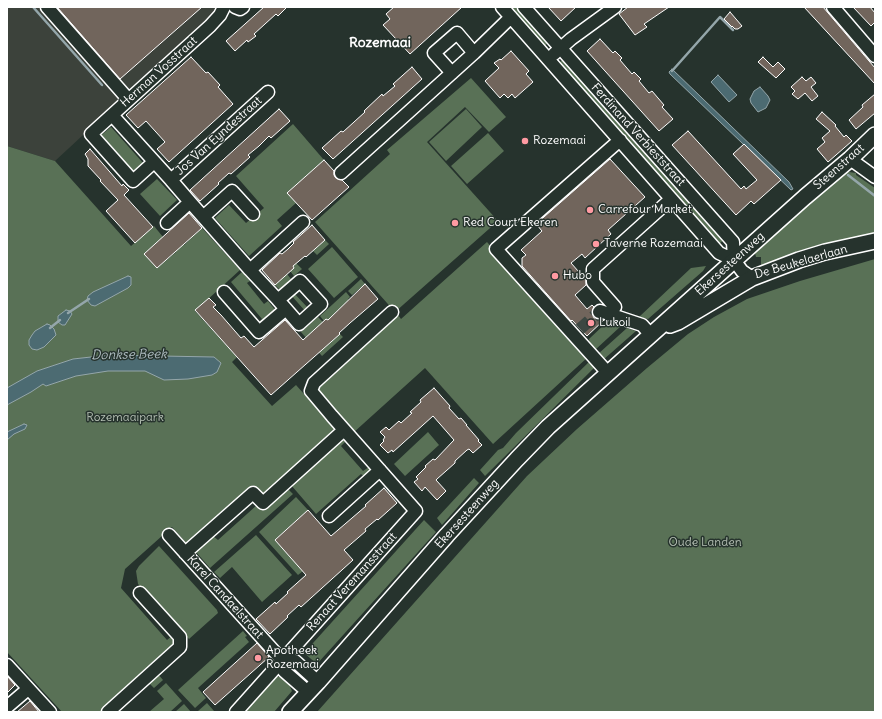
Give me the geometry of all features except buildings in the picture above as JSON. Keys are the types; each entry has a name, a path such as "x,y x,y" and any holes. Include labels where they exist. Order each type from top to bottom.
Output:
{"main road":[{"name":"Steenstraat","path":"803,199 850,159 875,135"},
{"name":"Ekersesteenweg","path":"290,712 447,535 548,427 803,199"},
{"name":"De Beukelaerlaan","path":"752,278 806,258 875,241"},
{"name":"Ekersesteenweg","path":"655,332 678,322 752,278"}],"street":[{"path":"46,7 128,99"},
{"name":"Herman Vosstraat","path":"154,162 133,181 91,134 210,26 220,15 224,7"},
{"path":"235,7 240,10 243,7"},
{"name":"Ferdinand Verbieststraat","path":"502,7 719,253 734,260 733,242 524,7"},
{"path":"548,59 560,48 615,7"},
{"path":"833,7 875,56"},
{"path":"341,173 474,53 511,17"},
{"path":"452,73 434,53 456,33 474,53"},
{"name":"Jos Van Eyndestraat","path":"170,180 268,92"},
{"path":"112,115 282,305 259,332 224,292"},
{"path":"608,373 577,332 496,249 620,140"},
{"path":"850,159 875,177"},
{"path":"203,217 232,191 253,214"},
{"path":"655,332 642,325 603,313 615,307 593,282 593,269 671,199"},
{"path":"167,223 190,202"},
{"path":"250,270 303,222"},
{"name":"De Beukelaerlaan","path":"734,260 742,271 752,278"},
{"name":"Renaat Veremansstraat","path":"236,712 416,511 313,395 312,391 314,383 392,312"},
{"path":"185,553 253,493 263,503 344,430"},
{"path":"329,516 380,470"},
{"name":"Karel Candaelstraat","path":"169,535 282,660"},
{"path":"108,712 180,647 180,636 140,593"},
{"path":"282,660 295,661 313,687"},
{"path":"7,665 50,712"},
{"path":"7,707 28,688"}],"shaded area":[{"path":"7,7 220,7 217,13 55,161 7,146"}],"green space":[{"path":"507,7 517,7 546,38 546,45 543,46"},
{"path":"562,60 725,239 719,244 560,66 559,63"},
{"path":"471,78 506,117 489,132 465,107 427,142 498,221 395,312 315,222 390,154 387,150"},
{"path":"466,109 482,127 446,161 429,142"},
{"path":"293,124 324,160 288,193 296,203 277,220 282,226 249,256 215,218 229,205 246,223 264,208 236,176"},
{"path":"111,127 144,164 133,174 99,137"},
{"path":"488,133 504,151 467,184 451,166"},
{"name":"Rozemaaipark","path":"7,146 55,161 131,246 154,226 163,237 144,254 157,268 176,252 175,250 182,244 184,245 202,228 240,270 195,311 237,357 232,362 272,406 296,385 335,429 263,496 253,485 188,545 172,527 125,569 121,588 167,640 172,636 174,638 175,644 100,712 62,712 7,652"},
{"path":"849,172 856,173 856,175 875,188 875,238 759,272 756,267 761,266 761,257 756,257 755,253 759,248 841,175"},
{"path":"157,179 177,200 160,216 140,194"},
{"path":"325,240 329,244 317,255 313,251"},
{"path":"487,242 588,357 493,444 425,368 353,433 317,392 317,388 320,383 398,315 401,319"},
{"path":"332,247 358,277 334,298 308,269"},
{"name":"Oude Landen","path":"875,259 875,712 317,712 527,476 577,429 688,334 714,317 747,299 800,281"},
{"path":"296,263 302,269 294,276 290,271 294,268 293,266"},
{"path":"706,266 703,271 648,319 639,317 691,268"},
{"path":"242,272 250,281 247,283 264,304 268,301 276,311 260,325 258,323 262,319 231,282"},
{"path":"287,274 291,279 280,290 275,285"},
{"path":"361,279 365,284 352,295 348,291"},
{"path":"293,292 309,309 306,312 290,294"},
{"path":"346,292 350,297 348,299 349,300 328,320 326,319 324,321 320,316"},
{"path":"318,317 323,322 323,349 340,334 343,337 322,356 301,332"},
{"path":"607,322 621,326 595,350 590,345 589,339"},
{"path":"627,328 636,331 603,360 598,354"},
{"path":"591,360 596,366 485,476 480,470 498,450 503,448 516,433"},
{"path":"428,432 439,445 405,476 394,464"},
{"path":"341,440 346,441 341,446 363,471 369,467 372,471 366,478 361,474 316,514 291,485"},
{"path":"474,478 479,483 442,525 437,518"},
{"path":"287,488 293,494 210,568 196,552 213,536 218,540 257,505 262,510"},
{"path":"296,497 308,510 275,540 303,571 298,575 259,532"},
{"path":"424,520 436,532 317,664 304,653"},
{"path":"256,535 292,575 262,602 232,567 220,578 214,572"},
{"path":"159,546 217,610 218,613 189,639 138,584 136,571"},
{"path":"243,631 249,642 198,688 206,698 195,708 178,690"},
{"path":"157,673 163,680 154,688 148,682"},
{"path":"275,676 283,678 289,684 292,691 274,712 243,712"},
{"path":"166,683 182,701 170,712 149,712 164,699 157,691"},
{"path":"207,703 214,711 198,712 198,711"},
{"path":"184,704 191,712 175,712"}],"water":[{"path":"672,69 789,182 793,189 791,190 670,74 669,72"},
{"path":"718,75 737,95 729,102 711,82"},
{"path":"760,87 770,100 766,108 758,112 751,103 750,99 754,91"},
{"path":"128,276 131,277 131,285 128,288 95,306 91,305 87,300 88,296 93,292"},
{"path":"66,310 70,311 72,314 65,325 62,325 58,322 58,316"},
{"path":"47,324 54,329 56,335 44,347 37,350 32,349 29,345 29,340 32,335 35,331"},
{"name":"Donkse Beek","path":"109,355 214,357 221,363 217,372 212,375 188,379 164,380 145,371 108,371 76,376 46,386 43,384 7,405 7,388 37,371 73,359"},
{"path":"24,424 27,425 25,429 14,434 7,440 7,432"}],"waterway":[{"path":"33,7 102,85"},
{"path":"672,71 720,17 733,30"},
{"path":"848,175 875,196"},
{"name":"Donkse Beek","path":"68,313 89,299"},
{"name":"Donkse Beek","path":"50,328 60,320"}],"tunnel":[{"path":"580,329 599,312"}],"place":[{"name":"Rozemaai","path":"525,141"},
{"name":"Carrefour Market","path":"590,210"},
{"name":"Red Court Ekeren","path":"455,223"},
{"name":"Taverne Rozemaai","path":"596,244"},
{"name":"Hubo","path":"555,276"},
{"name":"Lukoil","path":"591,323"},
{"name":"Apotheek Rozemaai","path":"258,658"}],"district":[{"name":"Rozemaai","path":"380,43"}]}
